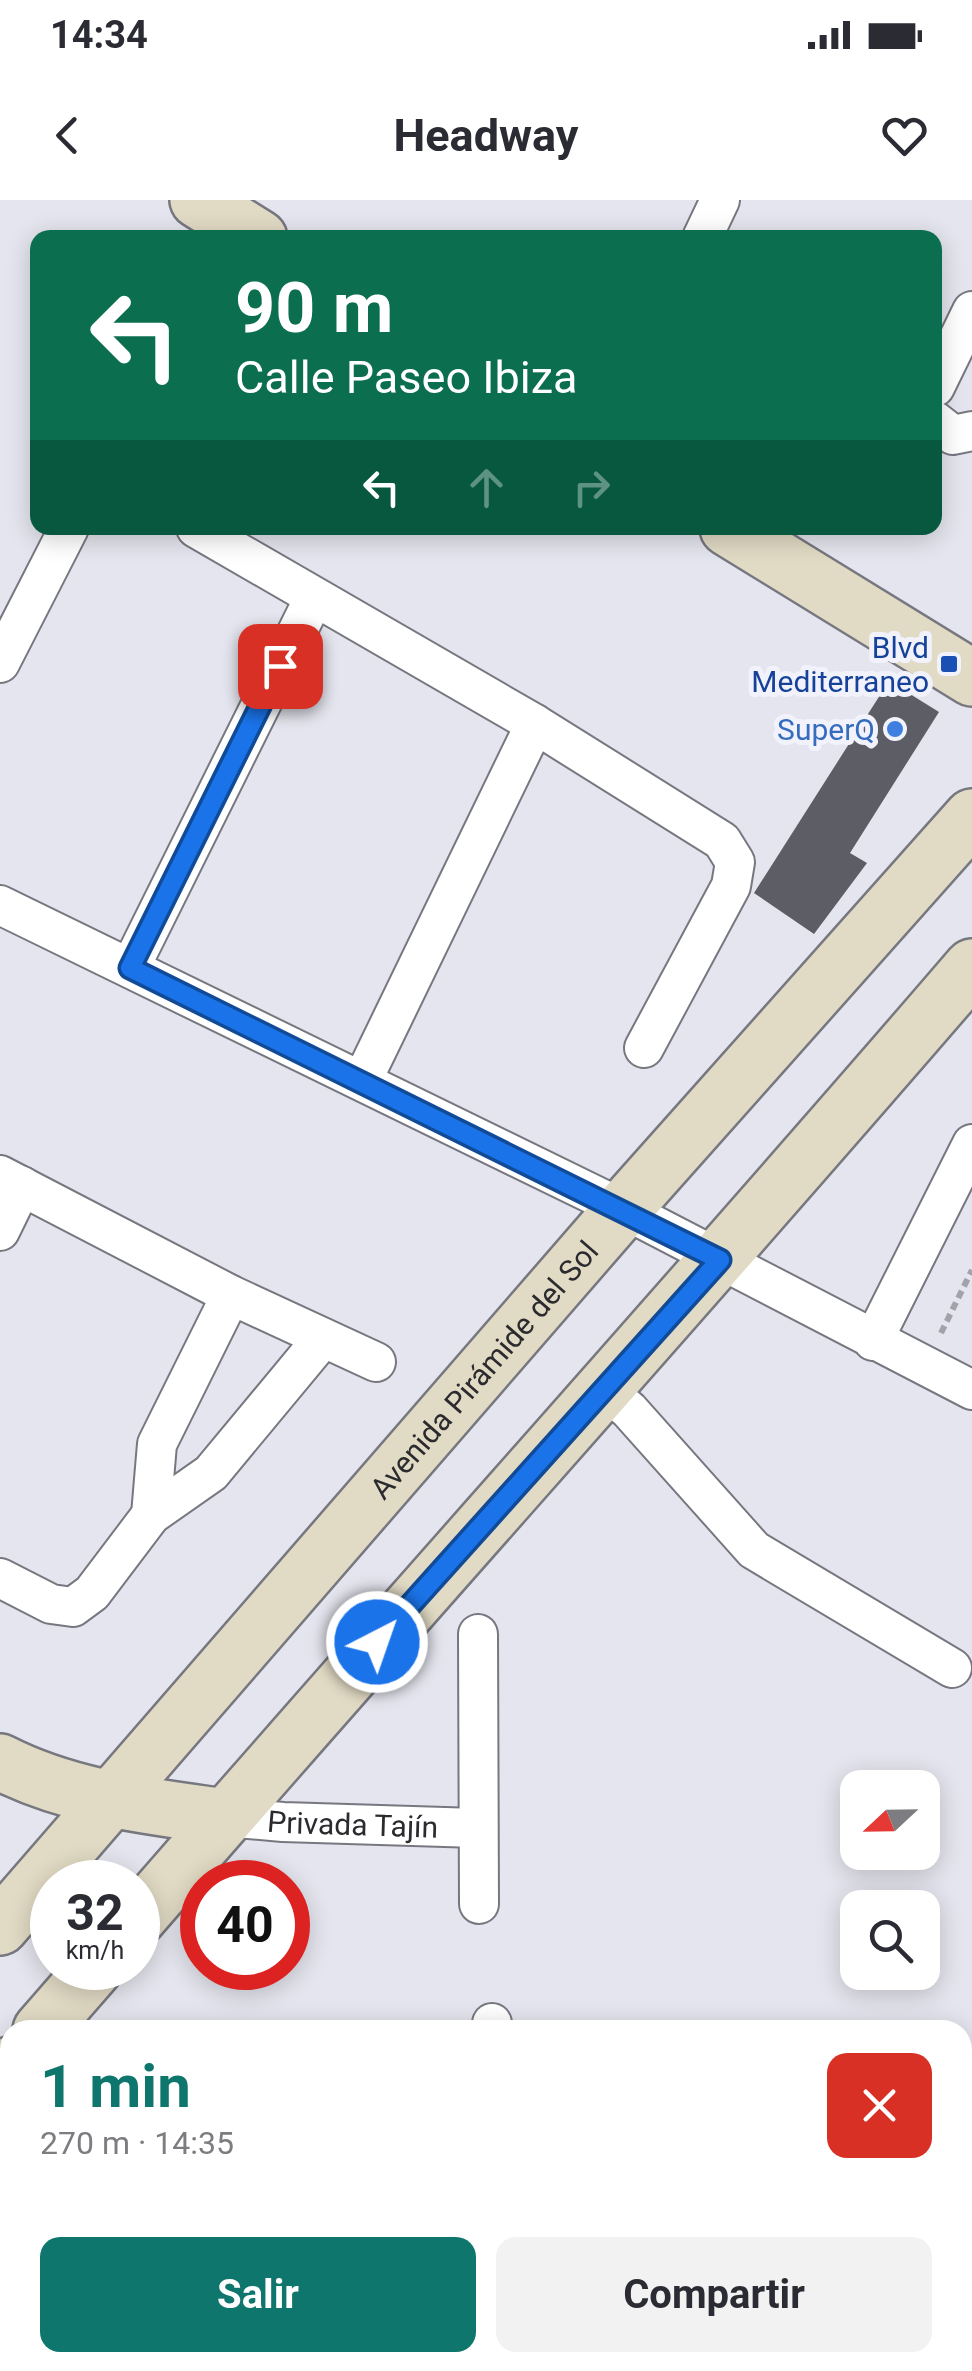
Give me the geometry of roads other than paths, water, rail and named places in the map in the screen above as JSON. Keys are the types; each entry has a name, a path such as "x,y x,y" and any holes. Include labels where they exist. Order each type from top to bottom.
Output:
{"street":[{"path":"198,200 245,230"},
{"path":"706,230 720,200"},
{"path":"942,372 972,310"},
{"path":"0,663 65,535"},
{"path":"208,535 535,724 722,841 734,862 731,886 644,1048"},
{"path":"739,535 972,678"},
{"path":"130,968 314,598"},
{"path":"362,1081 535,724"},
{"name":"Avenida Pirámide del Sol","path":"0,1927 623,1209 972,817"},
{"path":"0,905 623,1209 972,1390"},
{"path":"160,1892 402,1614 720,1260 972,967"},
{"path":"873,1341 972,1144"},
{"path":"0,1232 11,1181 231,1295 376,1362"},
{"path":"151,1515 157,1444 231,1295"},
{"path":"0,1578 51,1604 73,1607 92,1592 151,1515 212,1473 322,1338"},
{"path":"605,1390 628,1410 754,1550 952,1668"},
{"name":"Privada Tajín","path":"478,1634 478,1904"},
{"path":"0,1762 109,1801 225,1817"},
{"name":"Privada Tajín","path":"225,1817 477,1828"},
{"path":"49,2020 75,1990"}],"place":[{"name":"Blvd Mediterraneo","path":"949,664"},
{"name":"SuperQ","path":"895,729"}]}
